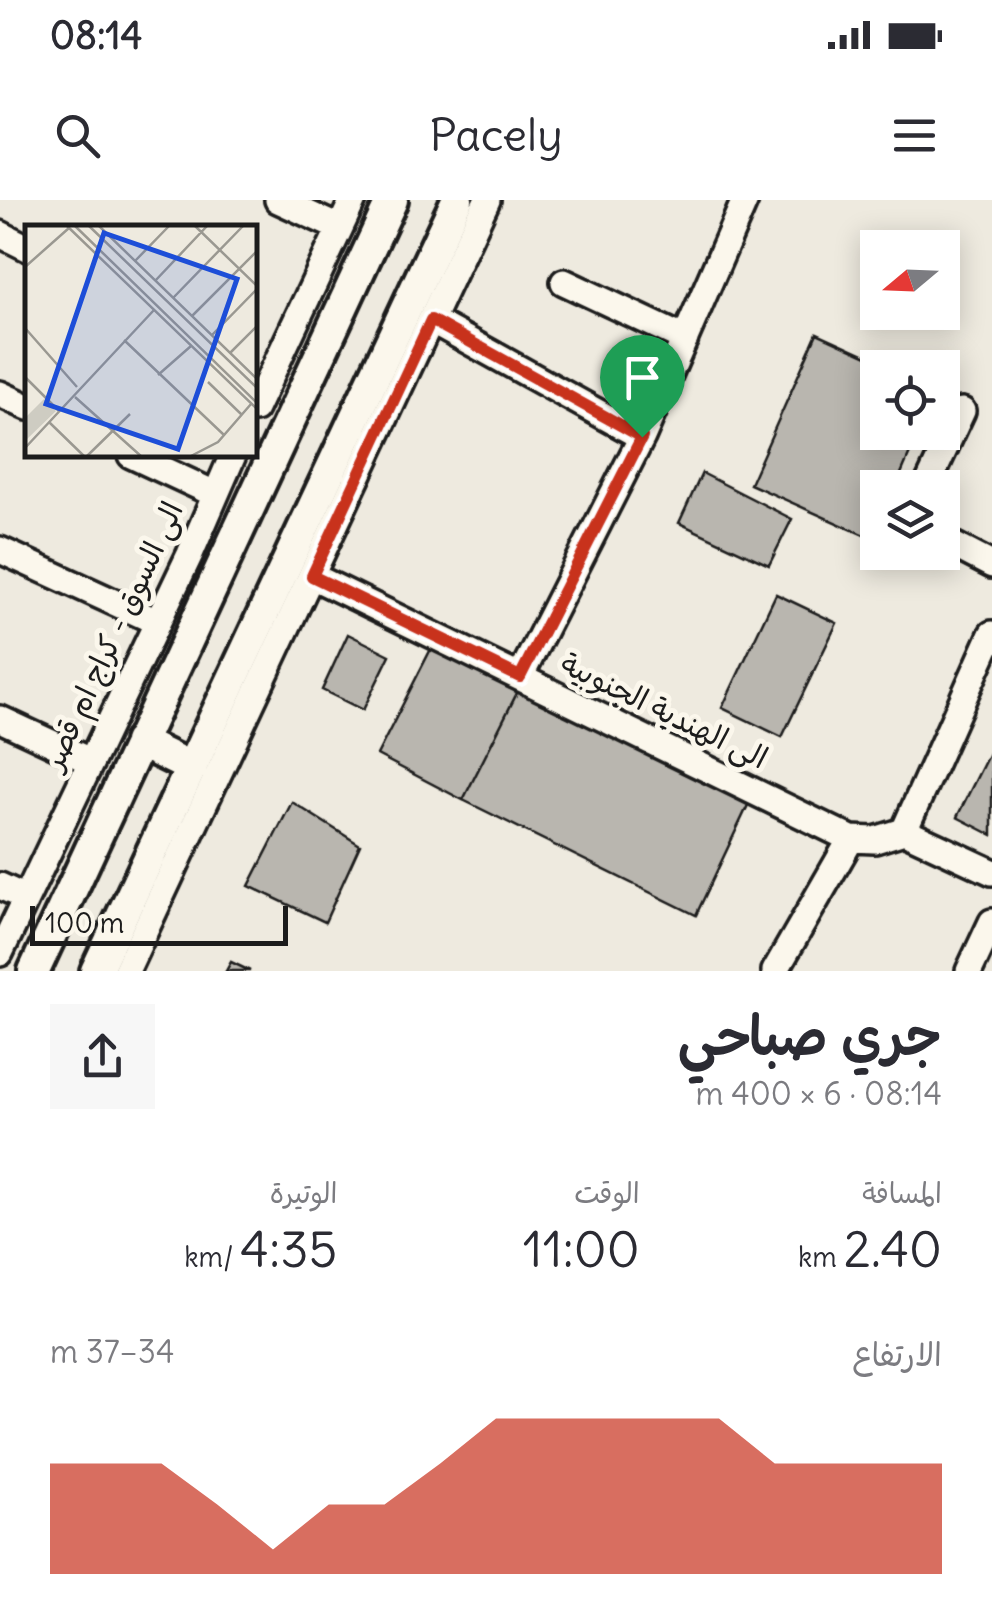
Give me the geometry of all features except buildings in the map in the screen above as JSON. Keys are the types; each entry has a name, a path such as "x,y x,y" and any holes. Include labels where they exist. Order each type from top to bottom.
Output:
{"main road":[{"path":"34,971 392,200"},
{"path":"96,971 192,768 273,627 457,200"},
{"path":"139,742 192,768"}],"street":[{"path":"278,200 340,228"},
{"path":"258,395 265,361 353,200"},
{"path":"126,971 273,627 312,576 487,200"},
{"path":"520,677 642,437 745,200"},
{"path":"0,234 25,246"},
{"path":"564,282 685,339"},
{"path":"431,320 642,437"},
{"path":"0,394 25,405"},
{"path":"934,470 962,410"},
{"path":"137,458 215,494"},
{"name":"الى السوق - كراج ام قصر","path":"0,953 232,458"},
{"path":"960,548 992,565"},
{"path":"0,550 156,621"},
{"name":"الى الهندية الجنوبية","path":"312,576 852,839"},
{"path":"904,832 992,634"},
{"path":"0,719 90,761"},
{"path":"775,971 852,839 875,840 904,832 992,872"},
{"path":"0,886 26,898"},
{"path":"969,971 992,922"}],"route":[{"path":"431,320 642,437 520,677 312,576 431,320"}]}
